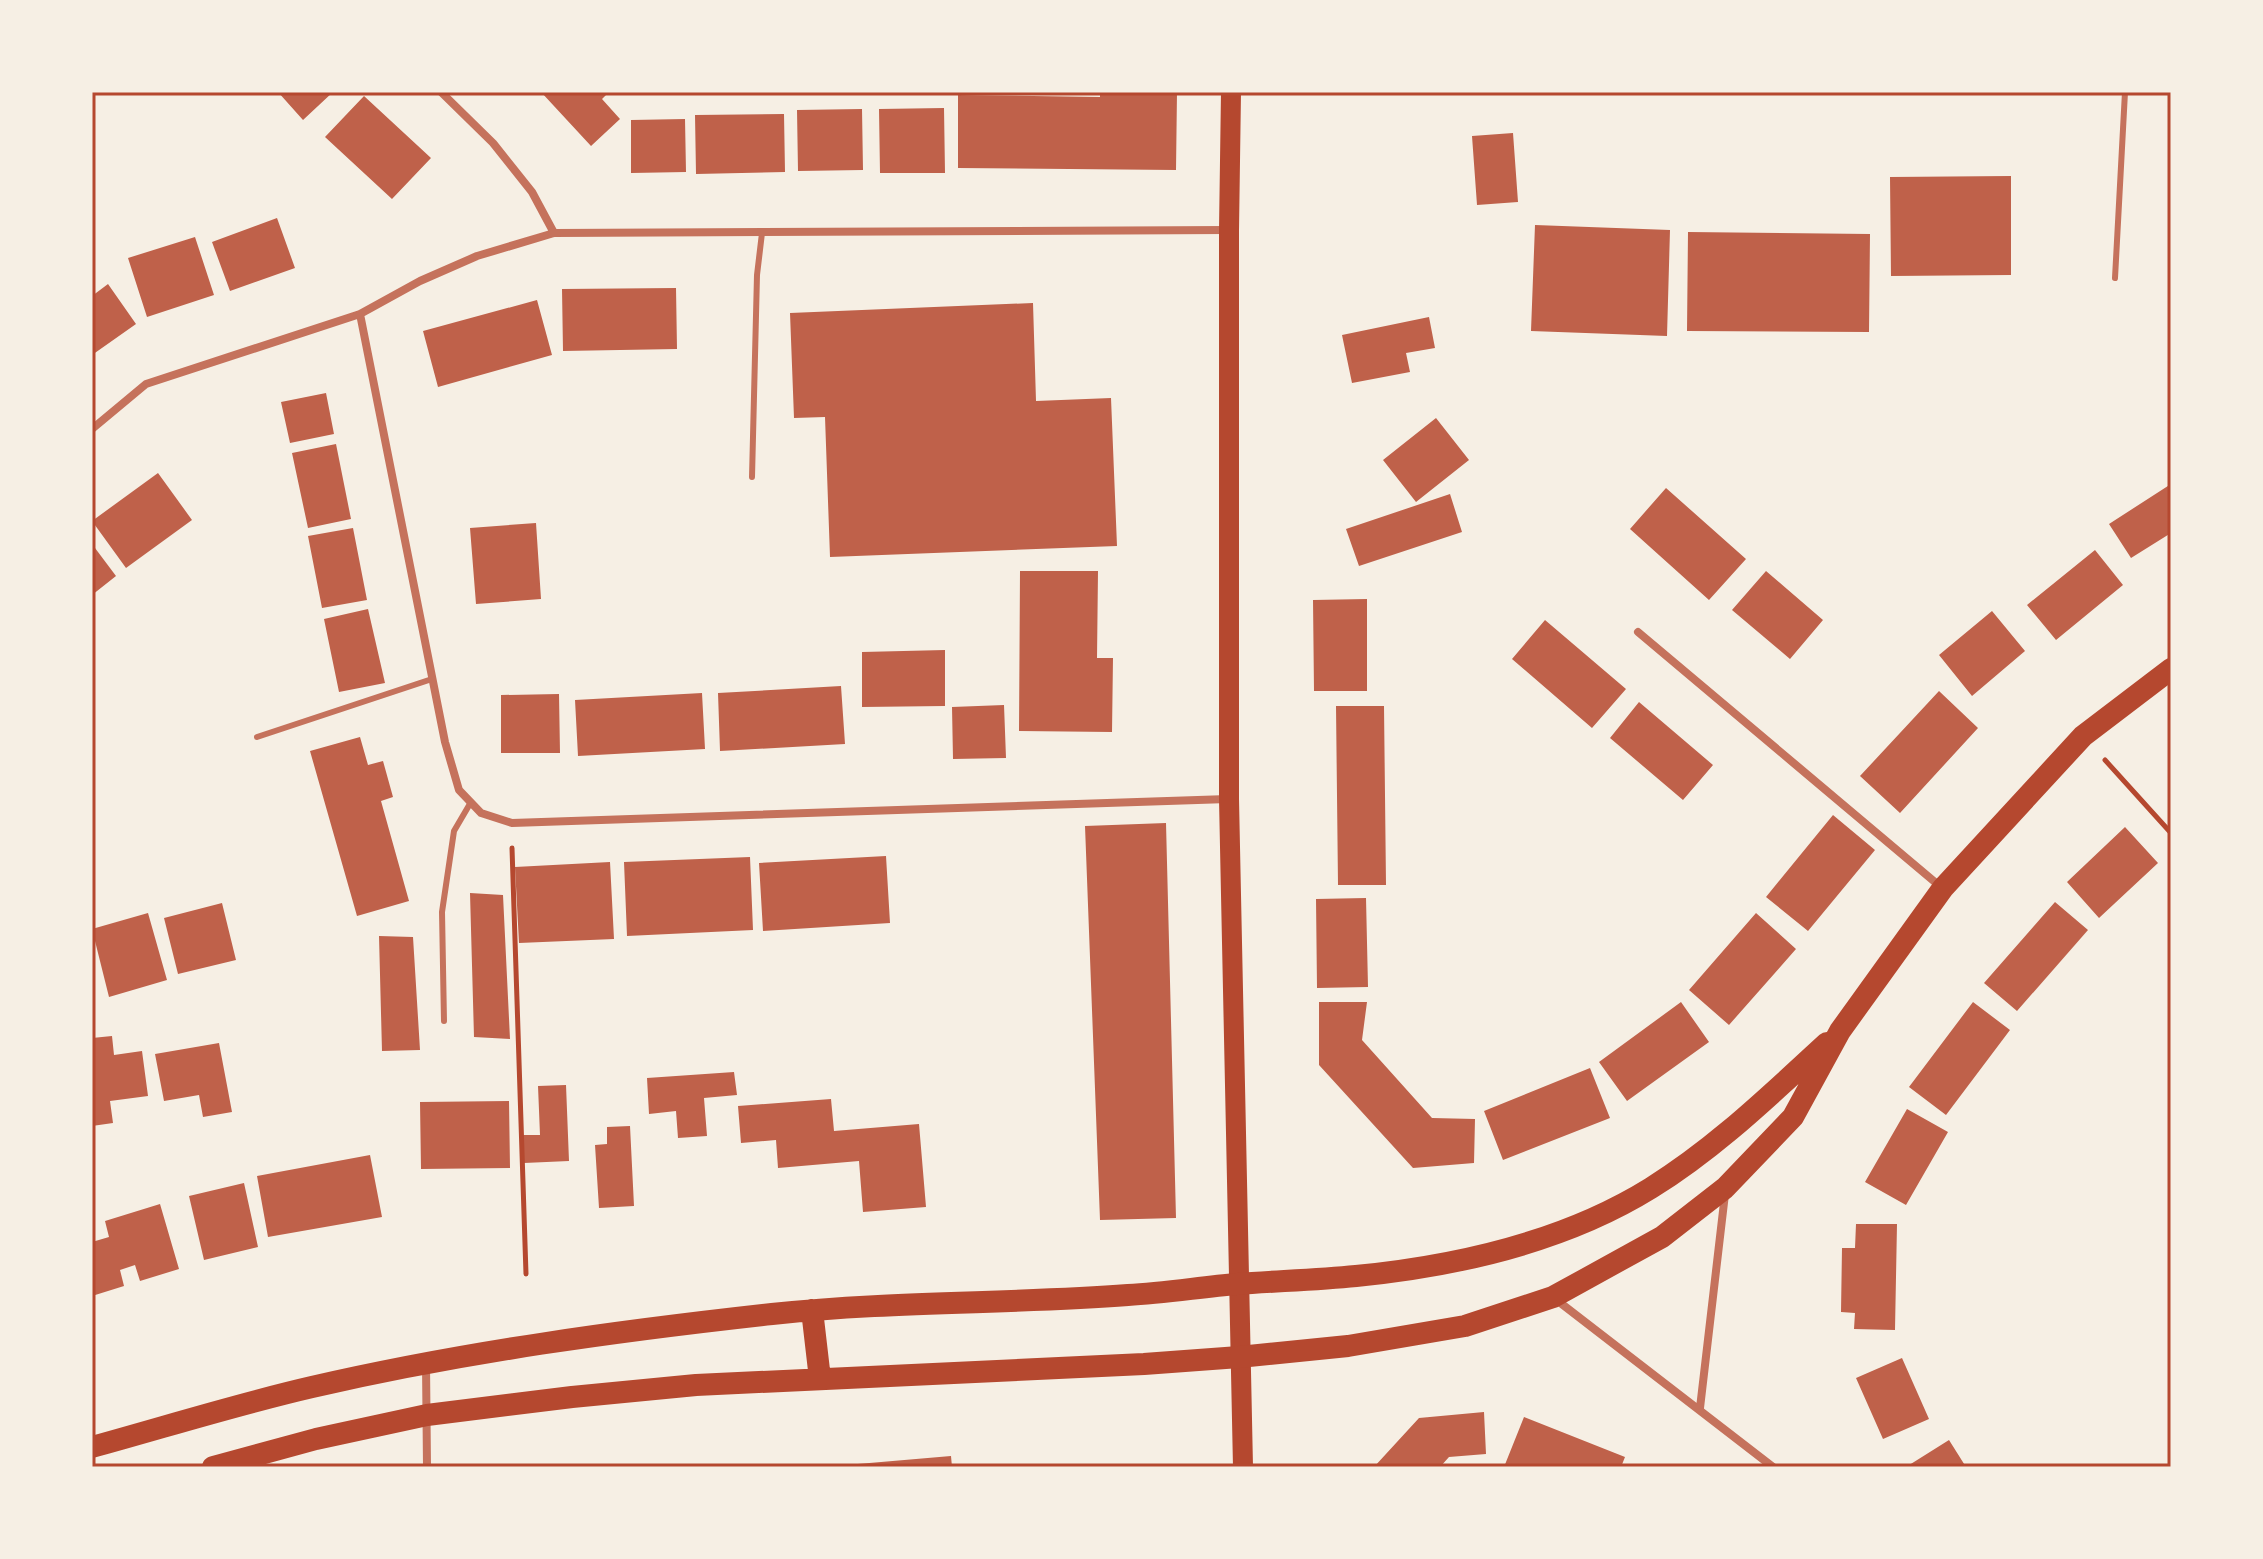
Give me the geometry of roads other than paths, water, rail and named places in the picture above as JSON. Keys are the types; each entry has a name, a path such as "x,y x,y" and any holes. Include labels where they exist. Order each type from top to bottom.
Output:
{"highway":[{"path":"213,1467 316,1439 427,1415 681,1386 1128,1365 1348,1346 1465,1326 1553,1297 1662,1237 1725,1188 1793,1117 1840,1031 1943,888 2083,736 2171,669"},
{"path":"92,1447 308,1388 426,1363 603,1335 812,1310 1127,1295 1355,1276 1440,1265 1520,1245 1595,1217 1649,1189 1720,1141 1840,1031"},
{"path":"812,1310 820,1379"}],"main road":[{"path":"1231,92 1229,799 1243,1467"}],"street":[{"path":"441,92 493,143 532,192 554,233"},
{"path":"92,429 146,384 360,314 420,281 477,256 554,233 1229,230"},
{"path":"360,314 445,742 459,790 481,813 512,823 1229,799"},
{"path":"1638,632 1943,888"},
{"path":"1700,1408 1725,1188"},
{"path":"1553,1297 1773,1467"},
{"path":"426,1363 427,1467"}],"lane":[{"path":"2115,278 2125,92"},
{"path":"752,477 757,275 762,233"},
{"path":"257,737 432,679"},
{"path":"444,1021 442,912 454,831 471,802"}]}
